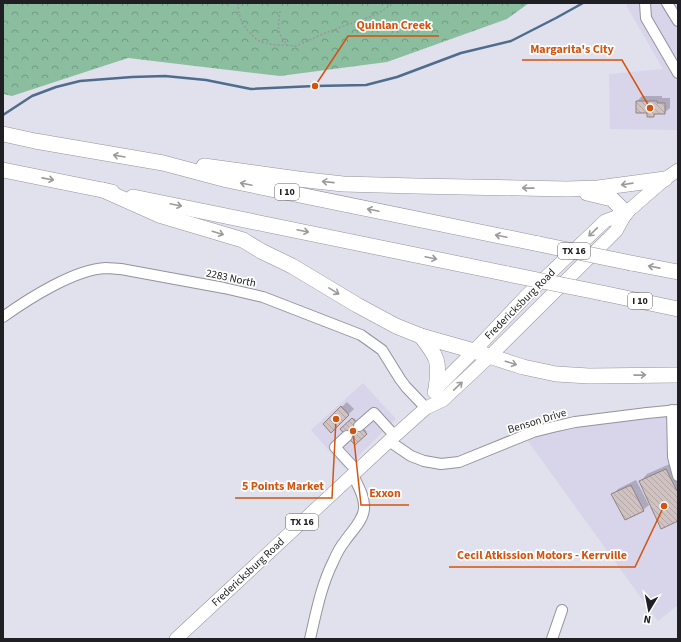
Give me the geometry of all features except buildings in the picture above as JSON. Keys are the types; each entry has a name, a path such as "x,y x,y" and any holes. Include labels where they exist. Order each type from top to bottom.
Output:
{"highway":[{"name":"I 10","path":"3,134 163,163 227,180 678,272"},
{"path":"163,163 203,166 343,184 566,189 598,188 665,179"},
{"name":"I 10","path":"7,171 678,309"},
{"path":"566,189 612,199 626,213"},
{"path":"103,190 159,215 243,240 261,251 292,266 357,305 396,326 421,336 522,367 556,374 589,376 678,375"},
{"path":"421,336 432,349 436,357 438,371 436,389"}],"main road":[{"name":"Fredericksburg Road","path":"176,639 392,438 426,408 443,400 489,357 616,231 626,213 665,179 678,170"},
{"name":"Fredericksburg Road","path":"426,408 436,389 474,352 526,296 605,221 626,213"}],"street":[{"path":"645,3 646,18 678,73"},
{"path":"667,3 678,20"},
{"name":"2283 North","path":"3,316 60,282 89,271 105,268 121,269 224,288 263,297 361,335 382,350 400,380 426,408"},
{"path":"675,410 673,457 678,476"},
{"name":"Benson Drive","path":"359,426 374,413 392,438 411,456 424,462 441,464 459,462 526,435 553,427 575,422 675,410"},
{"path":"310,639 319,601 328,574 338,552 361,519 364,510 364,501 355,473 335,447 347,436"},
{"path":"552,639 562,610"}],"path":[{"path":"238,3 240,19 246,28 260,42 276,45 296,46 325,33 377,14 394,3"},
{"path":"280,12 277,30 287,45"}],"shaded area":[{"path":"629,3 678,3 678,130 610,129 609,74 663,69 626,5"},
{"path":"363,383 396,419 345,469 311,430"},
{"path":"678,413 678,605 658,621 527,440 556,431"}],"green space":[{"path":"3,3 529,3 507,19 387,62 280,76 128,58 12,96 3,94"}],"waterway":[{"path":"3,115 32,96 56,87 80,81 165,76 206,80 251,89 366,85 397,77 461,53 511,41 583,3"}],"tunnel":[{"path":"347,436 359,426"}],"place":[{"name":"Quinlan Creek","path":"315,86"},
{"name":"Margarita's City","path":"650,108"},
{"name":"5 Points Market","path":"336,419"},
{"name":"Exxon","path":"353,431"},
{"name":"Cecil Atkission Motors - Kerrville","path":"664,506"}]}
